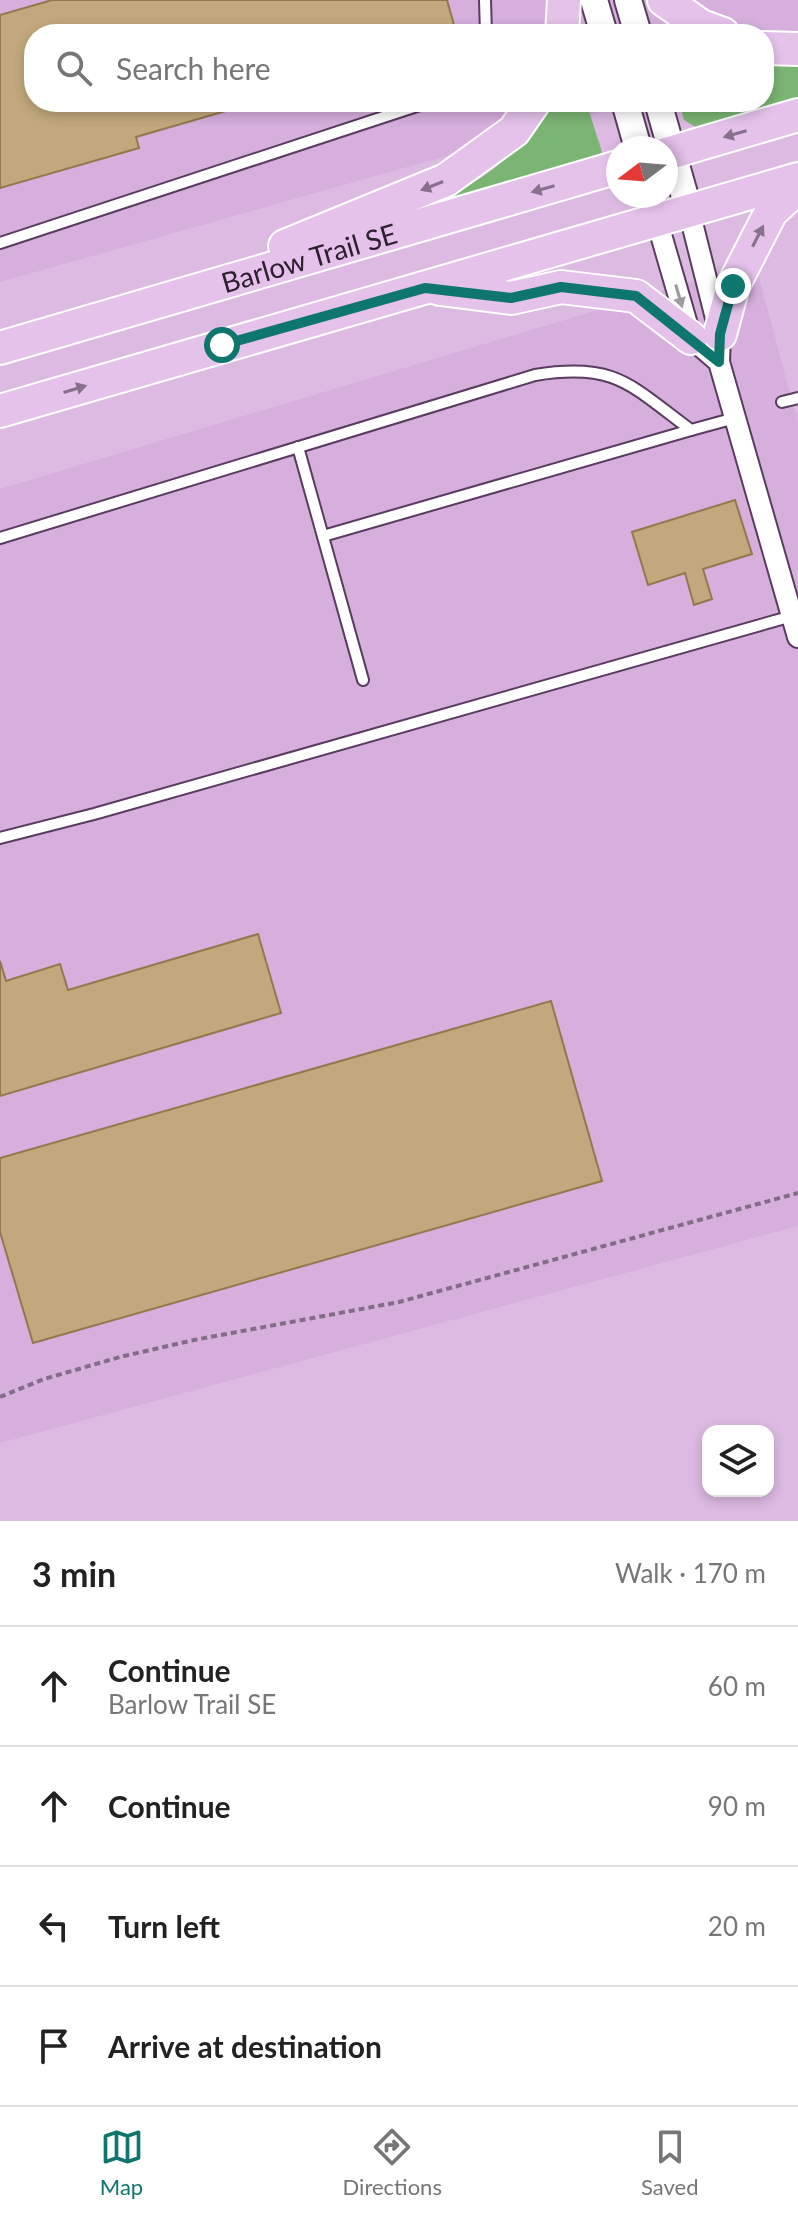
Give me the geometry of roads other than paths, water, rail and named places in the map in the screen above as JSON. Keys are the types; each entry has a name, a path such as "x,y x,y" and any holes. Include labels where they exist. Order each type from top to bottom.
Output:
{"main road":[{"path":"563,24 564,0"},
{"path":"664,0 698,24"},
{"path":"774,48 798,49"},
{"path":"130,311 446,180 514,131 527,112"},
{"path":"678,150 798,115"},
{"name":"Barlow Trail SE","path":"0,348 606,171"},
{"path":"0,411 425,288 654,208 689,211 798,179"},
{"path":"425,288 511,298 561,287 636,296 710,345 733,286 771,212 798,187"}],"street":[{"path":"594,0 601,24"},
{"path":"628,0 635,24"},
{"path":"628,112 635,136"},
{"path":"660,112 665,136"},
{"path":"678,179 689,211 710,345"},
{"path":"654,208 710,345 735,418 798,637"}],"lane":[{"path":"485,0 486,24"},
{"path":"0,243 399,112"},
{"path":"0,538 522,378 562,371 584,370 608,375 630,385 652,398 691,430"},
{"path":"782,402 798,398"},
{"path":"323,536 735,418"},
{"path":"298,447 363,680"},
{"path":"0,838 792,616"}]}
